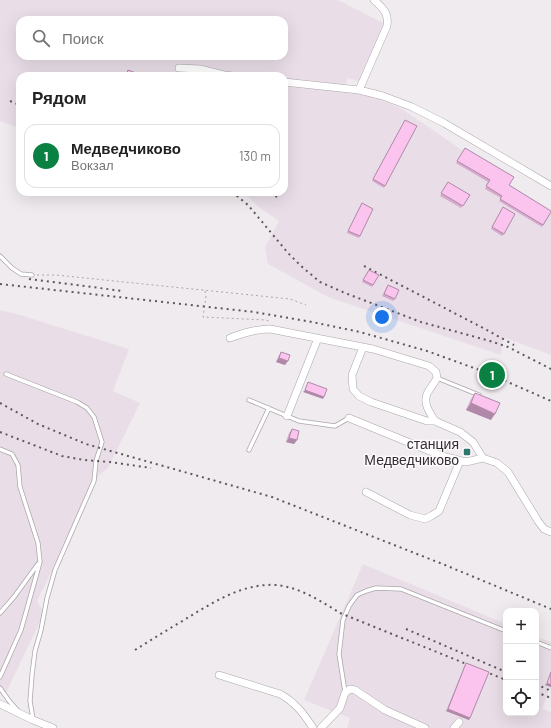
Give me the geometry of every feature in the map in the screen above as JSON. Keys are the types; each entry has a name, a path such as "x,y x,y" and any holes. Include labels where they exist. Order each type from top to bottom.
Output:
{"street":[{"path":"359,90 388,26 388,19 384,9 374,0"},
{"path":"179,68 200,69 212,72"},
{"path":"288,82 359,90 383,96 412,107 444,123 551,186"},
{"path":"230,338 257,329 270,328 373,349 429,366 436,372 437,378 426,394 426,402 428,410 435,421"},
{"path":"288,416 318,338"},
{"path":"364,348 352,376 353,389 359,396 371,402 427,421 435,421 460,432 473,442 483,458"},
{"path":"349,418 442,456 466,462 483,458 497,463 508,472 538,521 544,528 551,532"},
{"path":"366,492 410,514 425,519 439,511 460,461"},
{"path":"219,675 280,694 289,699 300,710 313,728"},
{"path":"321,728 340,708 345,694 350,689 355,690 385,710 425,728"},
{"path":"0,704 53,728"},
{"path":"454,728 459,722"}],"lane":[{"path":"0,256 20,274 32,275"},
{"path":"6,374 77,402 87,408 94,417 102,442 96,461 94,480 56,570 47,598 35,652 32,675 30,701 33,720"},
{"path":"437,378 486,398"},
{"path":"249,400 300,421 335,426 349,418"},
{"path":"249,450 268,408"},
{"path":"0,449 12,454 18,465 20,487 38,543 40,562 21,630 0,677"},
{"path":"0,613 40,562"},
{"path":"345,694 339,654 343,620 349,606 357,595 366,591 376,588 401,589 503,629"},
{"path":"539,643 551,648"},
{"path":"0,688 22,715"}],"path":[{"path":"32,275 56,276 290,299 306,305"},
{"path":"205,291 206,296 203,317 266,320 273,323"}],"shaded area":[{"path":"0,0 338,0 385,24 361,82 348,78 345,88 402,109 462,150 497,169 508,187 551,211 551,355 503,337 501,355 328,297 268,264 265,247 279,221 259,207 247,196 288,196 288,72 16,72 16,127 0,121"},
{"path":"0,310 129,349 113,391 140,403 108,468 99,475 37,601 44,613 5,695 0,693"},
{"path":"363,564 503,623 503,716 539,716 539,637 551,642 551,690 549,690 542,709 551,712 551,728 347,728 350,718 304,700"}],"building":[{"path":"405,120 417,126 385,186 373,179"},
{"path":"465,148 514,177 509,185 551,211 543,225 500,199 502,196 486,186 490,180 457,161"},
{"path":"448,182 470,195 463,206 441,193"},
{"path":"362,203 373,209 360,236 348,231"},
{"path":"503,207 515,214 504,234 492,227"},
{"path":"369,270 379,275 373,285 363,280"},
{"path":"388,285 399,290 395,299 384,294"},
{"path":"281,352 290,355 288,361 279,358"},
{"path":"308,382 327,389 324,397 305,390"},
{"path":"475,393 500,403 495,414 471,403"},
{"path":"292,429 299,431 297,440 289,438"},
{"path":"466,663 489,672 470,718 448,709"},
{"path":"551,672 551,685 547,683"}],"railway":[{"path":"10,101 16,103"},
{"path":"237,196 248,205 288,253 320,282 421,322 508,347 551,369"},
{"path":"364,266 514,345"},
{"path":"29,279 123,291"},
{"path":"0,284 254,312 360,332 427,351 485,372 551,401"},
{"path":"0,403 38,424 86,444 272,497 445,565 551,609"},
{"path":"0,432 62,456 151,468"},
{"path":"135,650 205,607 228,595 251,587 276,585 285,586 301,592 317,599 340,613 503,679"},
{"path":"406,629 503,671"},
{"path":"539,685 551,691"},
{"path":"539,693 551,698"}],"place":[{"name":"Медведчиково","path":"492,375"},
{"name":"станция Медведчиково","path":"467,452"}]}
